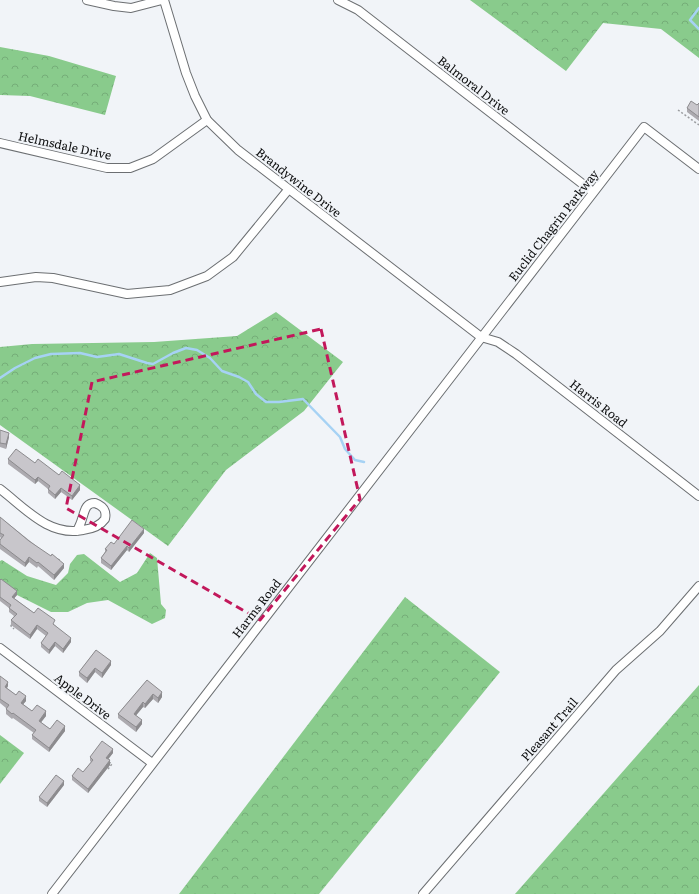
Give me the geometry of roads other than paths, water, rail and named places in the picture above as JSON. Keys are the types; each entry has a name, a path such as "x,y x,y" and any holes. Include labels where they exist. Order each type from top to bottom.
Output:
{"street":[{"path":"87,0 131,8 163,0"},
{"name":"Brandywine Drive","path":"163,0 186,73 207,120 238,150 288,190 481,337"},
{"name":"Balmoral Drive","path":"338,0 358,10 593,192"},
{"name":"Helmsdale Drive","path":"0,144 107,168 130,168 153,159 207,120"},
{"name":"Euclid Chagrin Parkway","path":"481,337 644,127 699,169"},
{"path":"0,282 36,277 53,278 127,294 170,290 207,276 234,257 288,190"},
{"name":"Harris Road","path":"481,337 498,342 516,354 699,496"},
{"name":"Harms Road","path":"52,894 481,337"},
{"path":"0,489 45,524 57,530 77,531"},
{"name":"Pleasant Trail","path":"423,894 616,670 660,631 699,586"},
{"name":"Apple Drive","path":"0,648 152,763"}],"waterway":[{"path":"699,8 690,20 699,29"},
{"path":"0,378 15,368 35,358 51,354 80,353 97,357 119,354 153,364 186,348 197,350 210,358 222,371 248,382 256,394 266,402 303,399 340,437 345,449 355,460 364,462"}]}
